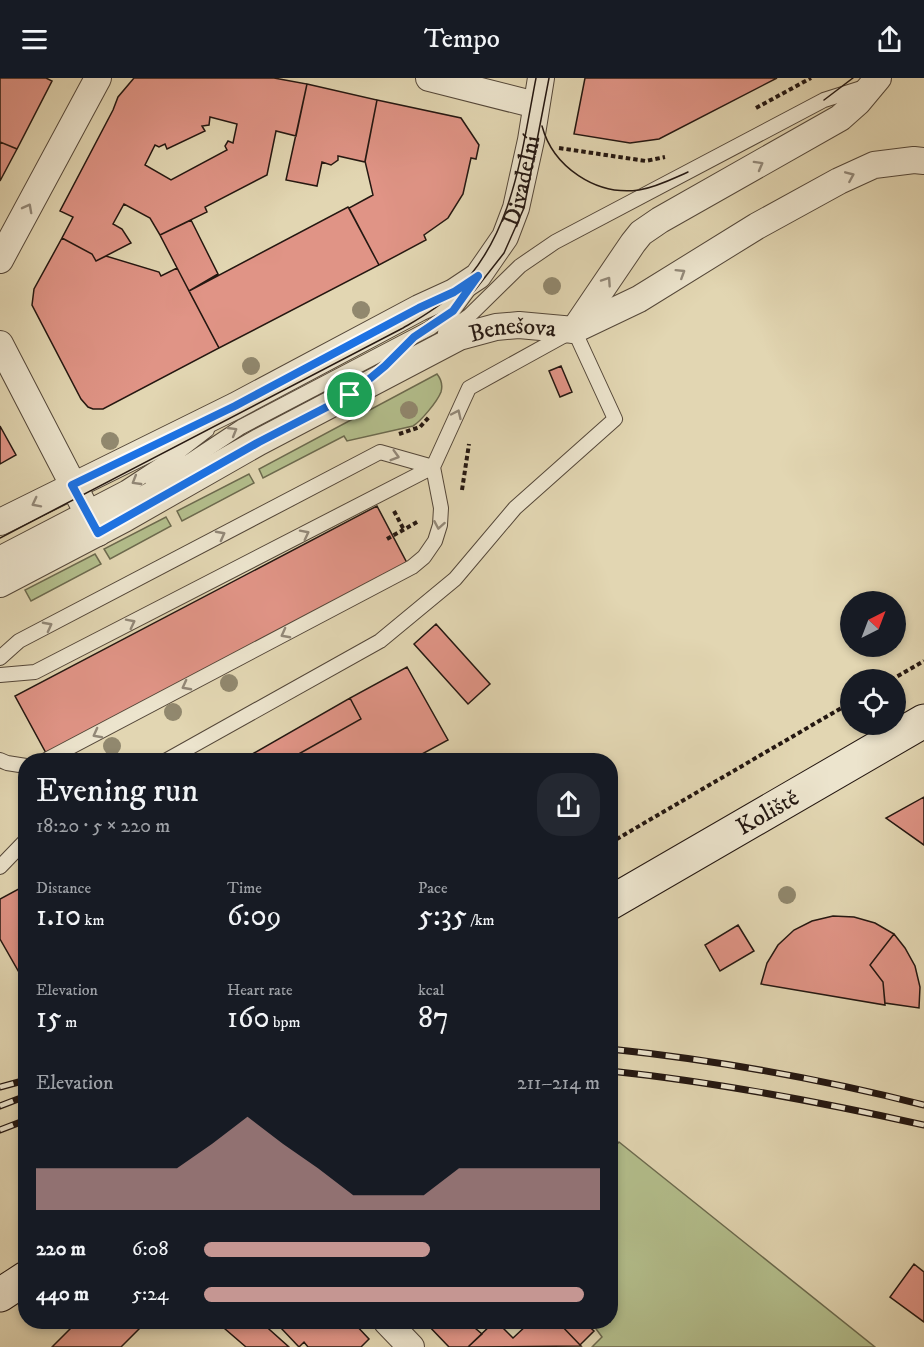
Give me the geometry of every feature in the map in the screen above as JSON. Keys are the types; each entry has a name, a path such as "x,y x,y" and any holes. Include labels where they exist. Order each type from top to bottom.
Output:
{"main road":[{"name":"Koliště","path":"618,898 924,721"}],"street":[{"path":"0,260 98,78"},
{"path":"429,78 536,105"},
{"name":"Divadelní","path":"478,276 505,237 516,208 531,140 541,78"},
{"name":"Benešova","path":"0,584 92,521 123,512 459,338 496,327 519,325 574,330 642,233 660,220 825,128 840,118 875,81"},
{"path":"574,330 639,299 757,226 839,181 874,165 924,161"},
{"name":"Benešova","path":"0,522 235,406 419,308 454,292 478,276"},
{"path":"0,344 92,521"},
{"path":"394,1329 411,1347"}],"lane":[{"path":"158,486 436,339 460,323 520,266 555,242 824,100 875,81"},
{"path":"123,512 185,464 242,427 414,337 453,311 478,276"},
{"path":"59,753 411,567 424,557 435,541 440,525 441,508 433,467 469,388 574,330 615,419 515,508 455,579 380,641 180,753"},
{"path":"350,395 385,366 414,337"},
{"path":"0,568 92,521 125,488 168,460 235,406"},
{"path":"0,658 19,641 380,452 433,467"},
{"path":"123,512 185,464"},
{"path":"0,675 35,672 433,467"},
{"path":"0,553 92,521"},
{"path":"0,760 18,765"},
{"path":"0,867 18,848"}],"path":[{"path":"749,112 811,78"},
{"path":"559,148 646,161 666,157"},
{"path":"389,436 420,427 434,410"},
{"path":"387,539 461,496 471,433"},
{"path":"906,671 924,660"},
{"path":"618,838 840,709"}],"green space":[{"path":"437,374 441,382 441,392 428,411 413,426 347,441 344,436 263,478 259,469"},
{"path":"249,474 254,483 182,521 177,511"},
{"path":"166,517 171,526 110,559 104,549"},
{"path":"95,554 101,564 31,601 25,590"},
{"path":"618,1143 875,1347 592,1347 602,1337 596,1329 618,1329"}],"building":[{"path":"0,78 46,78 52,81 17,149 0,142"},
{"path":"134,78 274,78 307,84 296,136 276,131 267,175 205,207 207,212 160,235 150,218 124,204 113,224 122,229 131,243 96,261 92,254 62,238 73,217 60,211 118,97","holes":["210,117 237,124 233,143 228,141 225,146 227,150 171,180 145,165 155,145 159,147 165,144 167,149 205,131 202,126 209,125"]},
{"path":"585,78 777,78 659,139 630,143 574,134"},
{"path":"307,84 377,100 365,162 338,156 338,160 331,165 322,162 317,186 286,180"},
{"path":"377,100 461,118 479,145 476,159 471,158 463,194 448,218 424,235 426,240 379,265 349,208 373,195 365,161"},
{"path":"0,142 17,149 0,181"},
{"path":"348,207 379,265 219,348 189,291"},
{"path":"191,220 218,274 189,291 160,235"},
{"path":"62,238 92,254 96,261 106,256 159,272 161,276 177,268 219,348 103,409 88,407 81,399 32,305 34,289"},
{"path":"561,366 572,392 560,397 549,371"},
{"path":"0,426 16,455 0,464"},
{"path":"377,506 407,563 46,753 15,696"},
{"path":"436,624 490,684 468,704 414,644"},
{"path":"407,667 448,740 424,753 300,753 361,719 350,698"},
{"path":"350,698 361,719 300,753 254,753"},
{"path":"924,797 924,845 886,818"},
{"path":"18,889 18,970 0,939 0,899"},
{"path":"833,916 854,917 875,923 894,934 870,965 883,982 885,1005 761,984 767,963 778,945 794,930 812,921"},
{"path":"738,925 754,951 720,971 705,945"},
{"path":"894,934 915,966 920,987 919,1008 885,1003 883,982 870,965"},
{"path":"914,1264 924,1272 924,1322 890,1297"},
{"path":"70,1329 139,1329 121,1347 52,1347"},
{"path":"225,1329 269,1329 289,1347 246,1347"},
{"path":"282,1329 360,1329 369,1339 361,1347 308,1347 304,1342 299,1347"},
{"path":"432,1329 476,1329 482,1334 468,1347 449,1347"},
{"path":"487,1329 504,1329 513,1338 523,1329 565,1329 581,1346 468,1347"},
{"path":"565,1329 592,1329 594,1331 580,1345"}],"tram line":[{"path":"0,538 403,328 453,294 473,272 502,221 519,165 536,78"},
{"path":"453,311 475,290 504,253 524,208 549,78"},
{"path":"824,100 853,78"},
{"path":"542,126 548,141 566,166 578,176 607,188 623,191 639,190 658,185 688,172"}],"railway":[{"path":"618,1050 768,1071 924,1105"},
{"path":"618,1072 768,1094 924,1125"},
{"path":"0,1087 18,1082"},
{"path":"0,1106 18,1099"},
{"path":"0,1130 18,1123"}],"route":[{"path":"478,276 453,311 414,337 385,366 350,395 259,442 98,533 72,485 235,406 419,308 464,287 478,276"}]}
